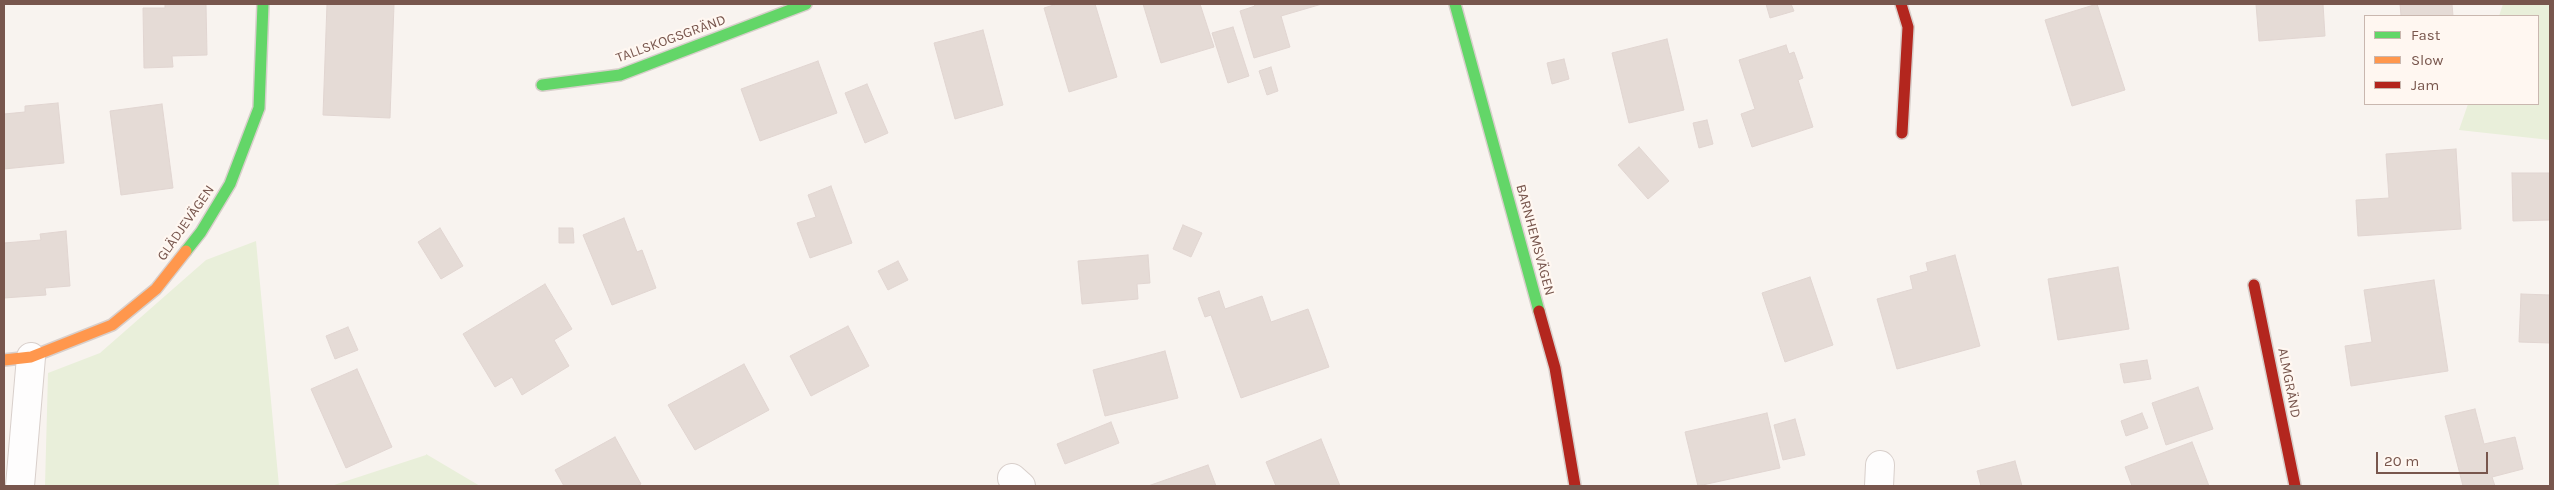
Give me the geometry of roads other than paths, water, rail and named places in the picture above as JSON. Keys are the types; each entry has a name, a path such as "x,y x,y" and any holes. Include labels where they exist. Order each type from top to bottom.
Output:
{"street":[{"name":"GLÄDJEVÄGEN","path":"4,360 30,357 112,325 156,290 201,232 230,184 259,108 263,4"},
{"name":"TALLSKOGSGRÄND","path":"542,85 620,75 806,4"},
{"name":"BARNHEMSVÄGEN","path":"1455,4 1555,368 1575,486"},
{"path":"1901,4 1908,27 1902,133"},
{"name":"ALMGRÄND","path":"2254,285 2295,486"},
{"path":"20,486 30,357"}]}
